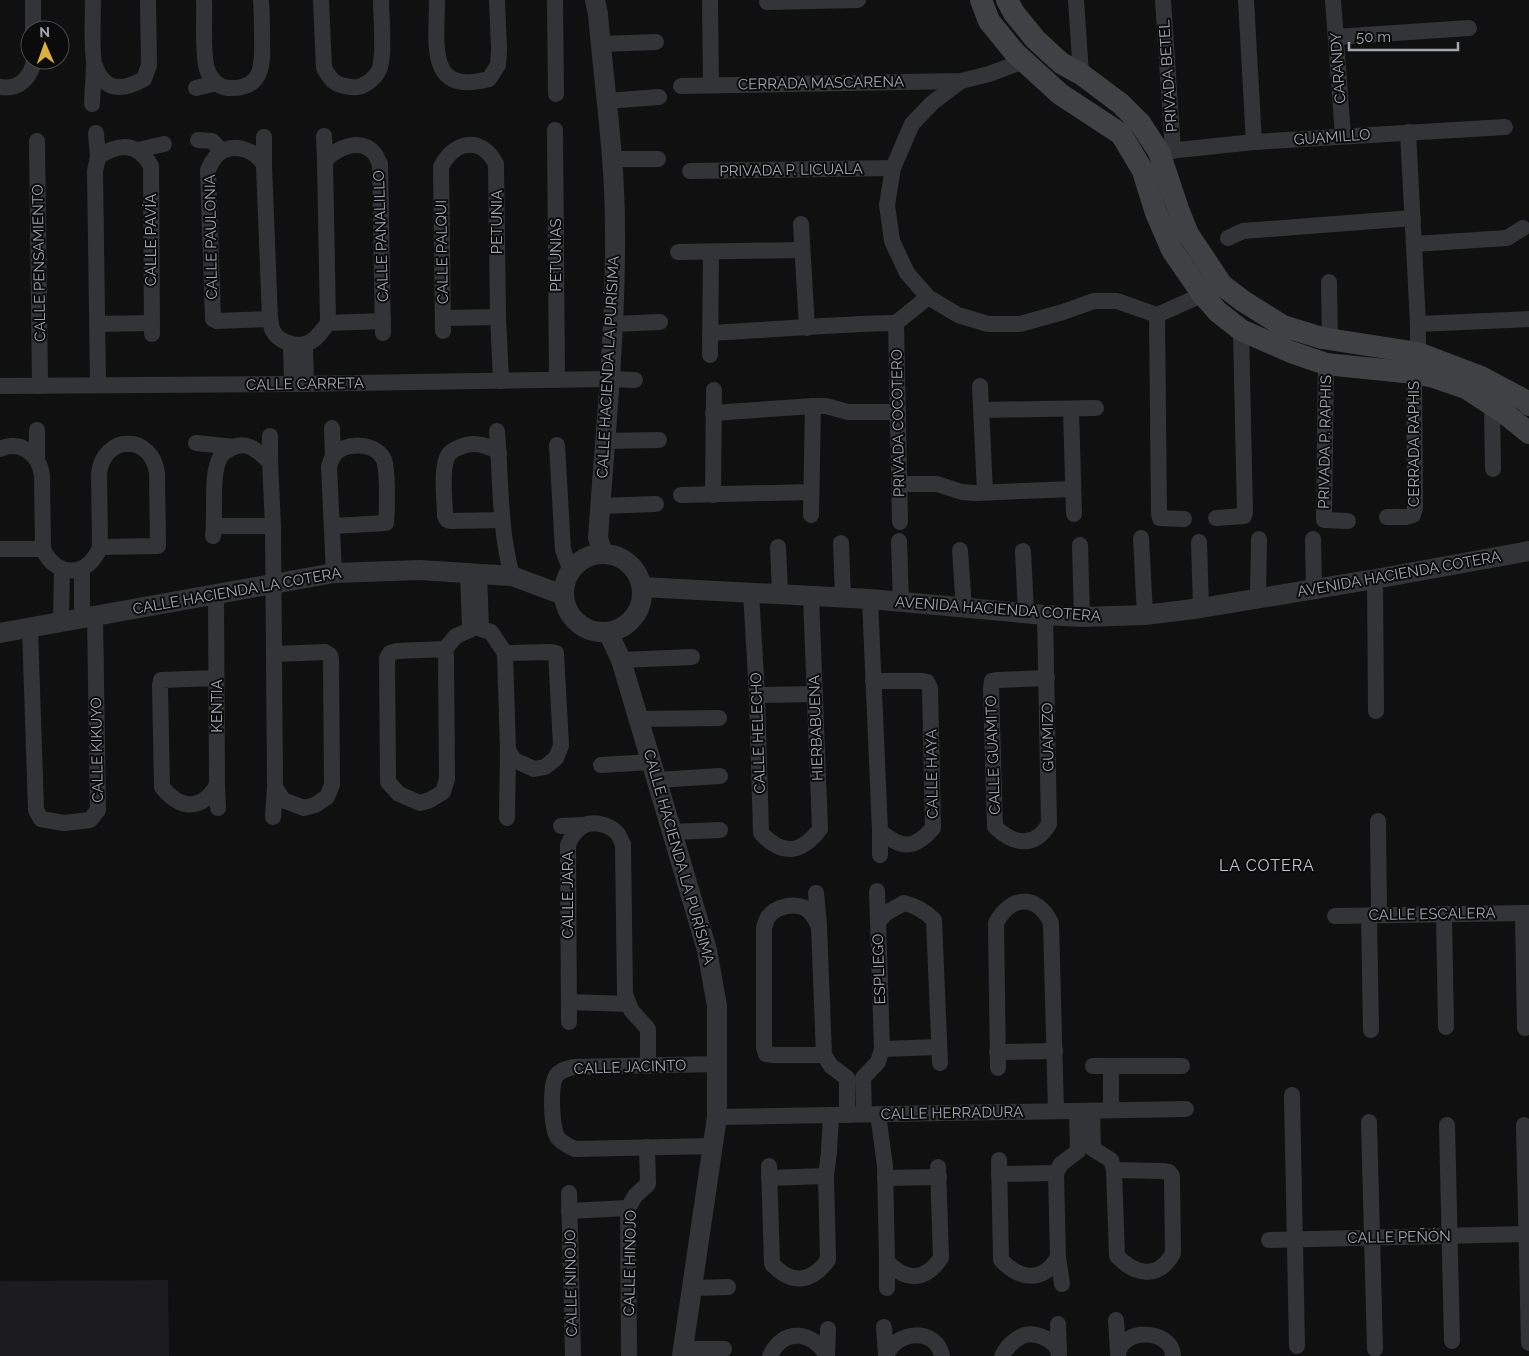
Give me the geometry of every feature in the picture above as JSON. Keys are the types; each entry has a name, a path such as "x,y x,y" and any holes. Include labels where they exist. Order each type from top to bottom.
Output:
{"main road":[{"path":"981,0 989,21 1015,53 1060,94 1121,134 1143,171 1156,213 1172,250 1212,290 1243,301 1283,326 1416,363 1481,377 1528,403"},
{"path":"1007,0 1014,13 1035,39 1061,63 1081,74 1121,104 1166,152 1178,209 1212,290 1218,312 1241,330 1291,352 1326,364 1416,363 1434,377 1466,388 1529,433"}],"street":[{"path":"32,0 33,20"},
{"path":"92,104 94,64 93,0"},
{"path":"94,64 104,82 111,86 120,88 133,85 144,79 149,65 148,0"},
{"path":"204,0 207,68 209,75 216,83 224,87 241,89 253,83 261,71 262,0"},
{"path":"321,0 325,90"},
{"path":"324,68 330,78 338,85 356,88 370,82 379,70 382,53 381,0"},
{"path":"437,0 438,55 442,70 449,78 457,82 475,82 489,79 498,65 497,0"},
{"path":"555,0 556,94"},
{"name":"CALLE HACIENDA LA PURÍSIMA","path":"595,0 606,101 615,227 613,324 598,538 603,554"},
{"path":"710,0 711,85"},
{"path":"766,2 858,0"},
{"path":"1076,0 1081,74"},
{"name":"PRIVADA BETEL","path":"1163,0 1166,152"},
{"path":"1246,0 1254,142"},
{"name":"CARANDY","path":"1333,0 1342,136"},
{"path":"1336,37 1469,28"},
{"path":"600,44 656,42"},
{"path":"1024,61 989,74 961,81 932,103 912,124 893,168 887,205 892,241 907,273 928,297 958,315 988,324 1020,324 1094,301 1118,302 1157,316 1212,290"},
{"path":"4,88 24,82 32,70"},
{"name":"CERRADA MASCARENA","path":"681,86 961,81"},
{"path":"196,88 216,83"},
{"path":"606,101 659,97"},
{"name":"GUAMILLO","path":"1166,152 1254,142 1505,127"},
{"name":"PETUNIAS","path":"555,130 557,380"},
{"name":"CERRADA RAPHIS","path":"1387,517 1407,517 1413,515 1415,508 1418,324 1408,132"},
{"path":"96,133 98,157 95,171 98,384"},
{"path":"264,137 270,319 273,331 282,340 299,344 317,337 328,323 324,136"},
{"path":"198,140 212,141 222,151 238,148 251,152 259,156 264,165"},
{"name":"CALLE PENSAMIENTO","path":"37,141 40,386"},
{"path":"98,157 108,150 124,146 138,150 164,144"},
{"name":"PETUNIA","path":"469,144 480,147 492,154 496,164 498,317"},
{"name":"CALLE PALQUI","path":"469,144 455,148 444,160 441,167 444,324 498,317"},
{"name":"CALLE PANALILLO","path":"325,161 338,149 362,146 375,154 380,164 383,327 328,323"},
{"name":"CALLE PAVÍA","path":"97,324 152,328 151,166 146,157 138,150"},
{"name":"CALLE PAULONIA","path":"222,151 208,170 213,319 218,321 270,319"},
{"path":"611,159 658,159"},
{"name":"PRIVADA P. LICUALA","path":"690,172 893,168"},
{"path":"1228,238 1243,231 1413,218"},
{"path":"800,224 807,328"},
{"path":"1415,244 1507,238 1523,228"},
{"path":"678,252 801,250"},
{"path":"710,355 712,252"},
{"path":"1329,282 1330,340"},
{"path":"710,333 846,324 896,323 928,297"},
{"path":"1157,316 1160,518 1184,518"},
{"path":"498,317 501,381"},
{"path":"1418,324 1529,319"},
{"path":"613,324 660,322"},
{"name":"PRIVADA COCOTERO","path":"896,323 900,522"},
{"path":"1216,518 1244,516 1241,330"},
{"path":"299,344 299,384"},
{"name":"PRIVADA P. RAPHIS","path":"1326,364 1324,520 1348,521"},
{"name":"CALLE CARRETA","path":"0,386 635,380"},
{"path":"980,386 985,492"},
{"path":"713,495 714,390"},
{"path":"1492,405 1494,469"},
{"path":"713,413 813,406 826,406 848,412 898,412"},
{"path":"811,515 813,406"},
{"path":"982,410 1071,410 1096,408"},
{"path":"1071,410 1074,514"},
{"path":"332,428 333,457 329,467 334,573"},
{"path":"37,430 37,458"},
{"path":"497,431 501,520 505,551 512,576"},
{"path":"270,436 273,526 275,788 273,817"},
{"path":"104,437 104,456"},
{"path":"605,441 660,440"},
{"path":"196,443 256,449 270,462"},
{"path":"0,449 13,446 22,447 37,458 41,466 42,475 43,548 47,558 54,565 72,570 90,564 100,547 99,473 100,464 104,456 111,449 119,445 128,444 137,445 152,456 156,464 157,473 158,546 100,547"},
{"path":"499,453 491,447 471,444 457,448 449,454 444,464 445,516 447,520 452,521 501,520"},
{"path":"557,445 563,550 571,571"},
{"path":"239,446 222,455 216,468 214,531 273,526"},
{"path":"333,457 344,448 354,446 372,449 380,454 385,463 386,523 333,526"},
{"path":"899,484 937,484 962,492 1074,489"},
{"path":"681,495 812,492"},
{"path":"600,506 656,504"},
{"path":"1142,538 1145,615"},
{"path":"1313,538 1314,589"},
{"path":"1258,599 1259,539"},
{"path":"899,542 900,603"},
{"path":"1199,542 1201,608"},
{"path":"841,543 843,598"},
{"path":"1080,545 1082,617"},
{"path":"778,547 780,594"},
{"path":"0,549 43,548"},
{"path":"960,550 964,609"},
{"path":"1023,551 1026,613"},
{"name":"AVENIDA HACIENDA COTERA","path":"642,587 870,599 1046,615 1082,617 1145,615 1258,599 1529,551"},
{"path":"603,554 617,556 629,563 638,574 642,587 642,599 638,611 631,621 620,628 608,632 598,632 587,629 570,615 565,605 564,595 565,582 579,562 591,556 603,554"},
{"path":"72,570 88,617"},
{"path":"61,622 72,570"},
{"name":"CALLE HACIENDA LA COTERA","path":"0,633 334,573 420,570 512,576 564,595"},
{"path":"445,650 396,651 390,653 387,658 388,782 399,794 420,803 430,800 443,792 447,779 445,650 456,636 470,630 474,573"},
{"path":"474,573 480,628 491,632 505,653 508,750 507,818"},
{"path":"1375,579 1376,711"},
{"name":"CALLE HELECHO","path":"751,592 757,695 761,833 770,844 780,848 796,848"},
{"name":"KENTIA","path":"216,594 218,808"},
{"name":"HIERBABUENA","path":"796,848 812,840 820,829 811,596"},
{"path":"870,599 880,855"},
{"name":"GUAMIZO","path":"1022,841 1035,839 1044,833 1049,824 1046,615"},
{"name":"CALLE KIKUYO","path":"30,628 36,810 41,819 64,823 90,820 98,810 88,617"},
{"name":"CALLE HACIENDA LA PURÍSIMA","path":"608,632 621,660 707,950 717,1006 717,1117 683,1353"},
{"path":"274,654 325,652 330,655 332,775 332,785 327,797 315,806 304,808 283,800 275,788"},
{"path":"505,653 556,653 558,658 561,746 556,758 545,767 534,769 514,760 508,750"},
{"path":"621,660 692,657"},
{"path":"216,678 167,679 161,680 160,686 162,787 171,798 180,804 193,805 203,802 211,795 217,785"},
{"name":"CALLE GUAMITO","path":"1022,841 1011,839 995,827 991,688 992,682 998,680 1047,678"},
{"name":"CALLE HAYA","path":"872,681 921,681 928,682 930,688 933,828 923,840 915,844 905,845 896,843 880,831"},
{"path":"757,695 815,694"},
{"path":"639,719 719,718"},
{"path":"601,766 720,776"},
{"path":"1371,1030 1378,821"},
{"path":"561,826 596,823 608,826 617,833 623,844 625,994 631,1010 648,1029 648,1066"},
{"name":"CALLE JARA","path":"569,1022 568,845 572,835 584,825"},
{"path":"672,832 720,830"},
{"path":"877,891 878,922"},
{"path":"816,893 824,1055 831,1066 846,1078 829,1152 826,1176 828,1268 806,1278 791,1278 772,1264 769,1172 826,1176"},
{"path":"1055,1051 998,1060 996,923 1002,912 1010,905 1024,900 1039,906 1046,913 1051,923 1055,1051 1056,1111"},
{"name":"ESPLIEGO","path":"882,1049 878,922 886,913 904,903 917,906 934,920 939,1046"},
{"path":"819,927 813,916 806,909 792,905 781,908 769,916 764,928 763,940 764,1047 766,1054 773,1055 824,1055"},
{"path":"1525,1028 1526,913"},
{"name":"CALLE ESCALERA","path":"1335,916 1526,913"},
{"path":"1444,914 1446,1027"},
{"path":"570,1002 628,1004"},
{"path":"887,1288 885,1166 863,1078 878,1062 882,1049 939,1046 940,1063"},
{"name":"CALLE JACINTO","path":"713,1146 575,1149 566,1145 553,1130 552,1099 555,1077 562,1070 573,1067 718,1064"},
{"path":"1093,1066 1182,1066"},
{"path":"1111,1066 1111,1110"},
{"path":"1292,1095 1297,1346"},
{"name":"CALLE HERRADURA","path":"717,1117 1186,1109"},
{"path":"1084,1111 1093,1149 1110,1160 1114,1170 1119,1277"},
{"path":"1062,1284 1058,1257 1056,1173 1062,1164 1078,1151 1084,1111"},
{"path":"1370,1122 1375,1349"},
{"path":"1447,1125 1452,1341"},
{"path":"1524,1125 1529,1343"},
{"name":"CALLE HINOJO","path":"629,1356 628,1208 635,1196 648,1184 646,1148"},
{"path":"1056,1173 999,1167 1001,1260 1011,1270 1021,1275 1037,1275 1053,1266 1058,1257"},
{"path":"1114,1170 1162,1170 1169,1172 1172,1176 1173,1253 1168,1262 1153,1271 1136,1270 1127,1266 1117,1256"},
{"path":"885,1178 938,1172 942,1258 934,1268 920,1276 905,1276 896,1271 887,1262"},
{"name":"CALLE NINOJO","path":"569,1193 573,1356"},
{"path":"569,1211 628,1208"},
{"name":"CALLE PEÑÓN","path":"1269,1240 1528,1234"},
{"path":"693,1288 728,1287"},
{"path":"1116,1320 1118,1354"},
{"path":"1058,1324 1059,1354"},
{"path":"884,1327 886,1355"},
{"path":"827,1356 828,1329"},
{"path":"1118,1354 1128,1340 1135,1336 1148,1334 1164,1340 1172,1352 1172,1356"},
{"path":"886,1355 897,1341 905,1337 918,1335 934,1342 942,1356"},
{"path":"1002,1356 1021,1336 1034,1335 1053,1343 1059,1354"},
{"path":"770,1356 780,1342 788,1338 801,1336 817,1343 827,1356"},
{"path":"683,1353 724,1348"}],"shaded area":[{"path":"168,1280 169,1356 0,1356 0,1281"}],"district":[{"name":"LA COTERA","path":"1267,865"}]}
